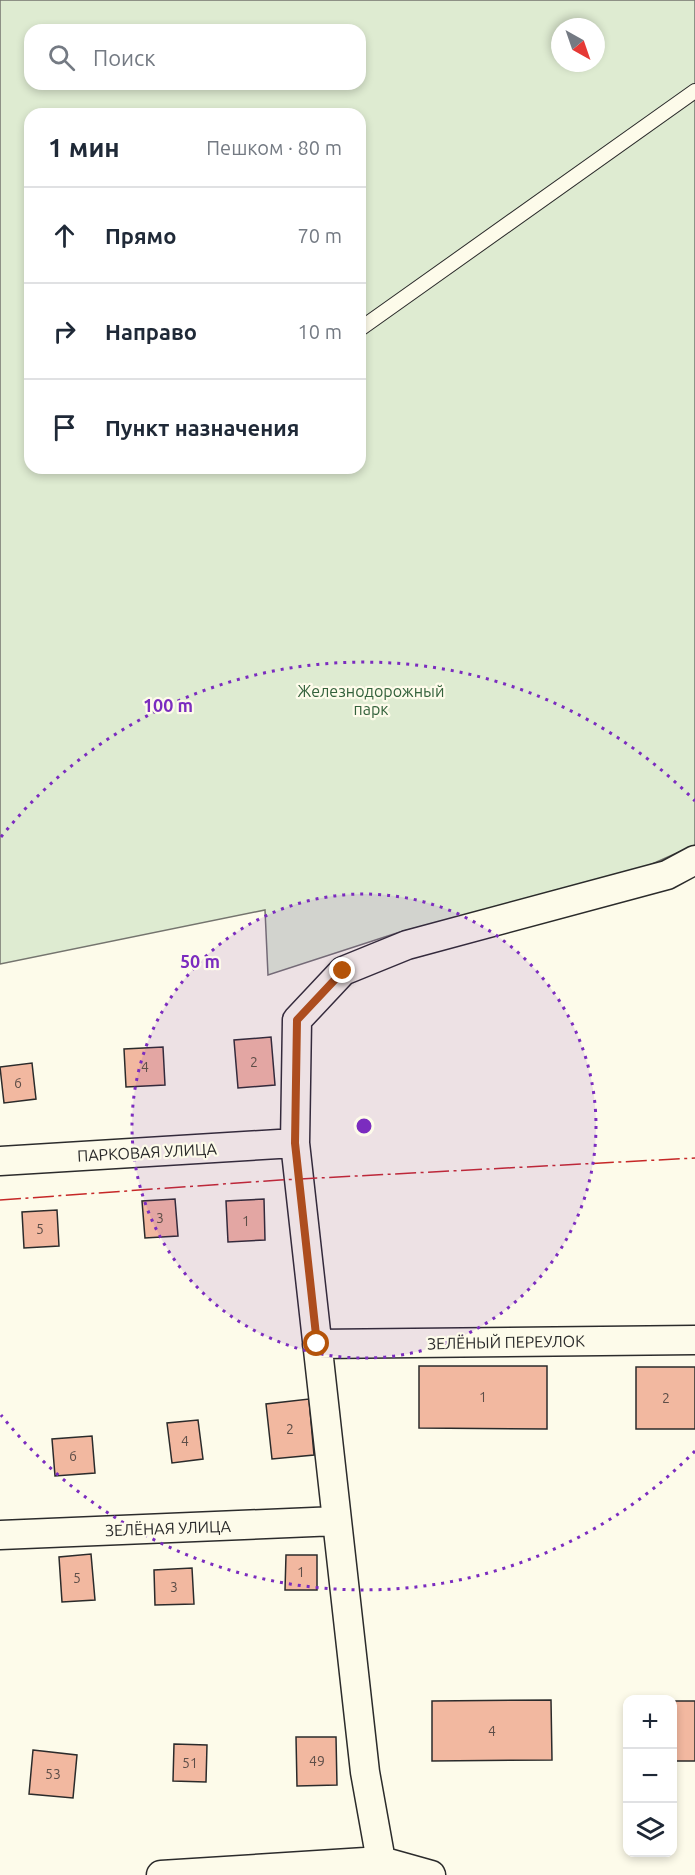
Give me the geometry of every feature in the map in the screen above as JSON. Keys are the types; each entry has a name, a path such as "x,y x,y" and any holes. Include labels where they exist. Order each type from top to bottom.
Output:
{"street":[{"path":"381,1861 365,1772 295,1143 297,1020 343,971 407,945 667,875 695,860"},
{"name":"ПАРКОВАЯ УЛИЦА","path":"0,1161 295,1143"},
{"name":"ЗЕЛЁНЫЙ ПЕРЕУЛОК","path":"317,1344 695,1340"},
{"name":"ЗЕЛЁНАЯ УЛИЦА","path":"0,1535 337,1521"},
{"path":"161,1875 381,1861 431,1875"}],"lane":[{"path":"366,325 695,91"}],"green space":[{"name":"Железнодорожный парк","path":"0,0 695,0 695,845 625,876 400,932 268,975 265,910 0,964"}],"building":[{"path":"271,1037 275,1085 238,1088 234,1040"},
{"path":"163,1047 165,1085 126,1087 124,1049"},
{"path":"32,1063 36,1099 4,1103 0,1067"},
{"path":"175,1199 178,1236 145,1238 142,1201"},
{"path":"264,1199 265,1240 228,1242 226,1201"},
{"path":"57,1210 59,1246 24,1248 22,1212"},
{"path":"419,1366 547,1366 547,1429 419,1428"},
{"path":"636,1367 695,1367 695,1429 636,1429"},
{"path":"309,1399 314,1455 272,1459 266,1404"},
{"path":"198,1420 203,1459 172,1463 167,1423"},
{"path":"92,1436 95,1473 55,1476 52,1439"},
{"path":"91,1554 95,1600 62,1602 59,1557"},
{"path":"286,1555 317,1555 317,1590 285,1590"},
{"path":"192,1568 194,1604 155,1605 154,1570"},
{"path":"551,1700 552,1760 432,1761 432,1701"},
{"path":"677,1701 695,1701 695,1761 677,1761"},
{"path":"296,1737 336,1737 337,1785 297,1786"},
{"path":"174,1744 207,1745 206,1782 173,1781"},
{"path":"33,1750 77,1755 73,1798 29,1794"}],"power":[{"path":"0,1200 280,1180 695,1158"}],"route":[{"path":"317,1344 295,1143 297,1020 343,971"}]}
